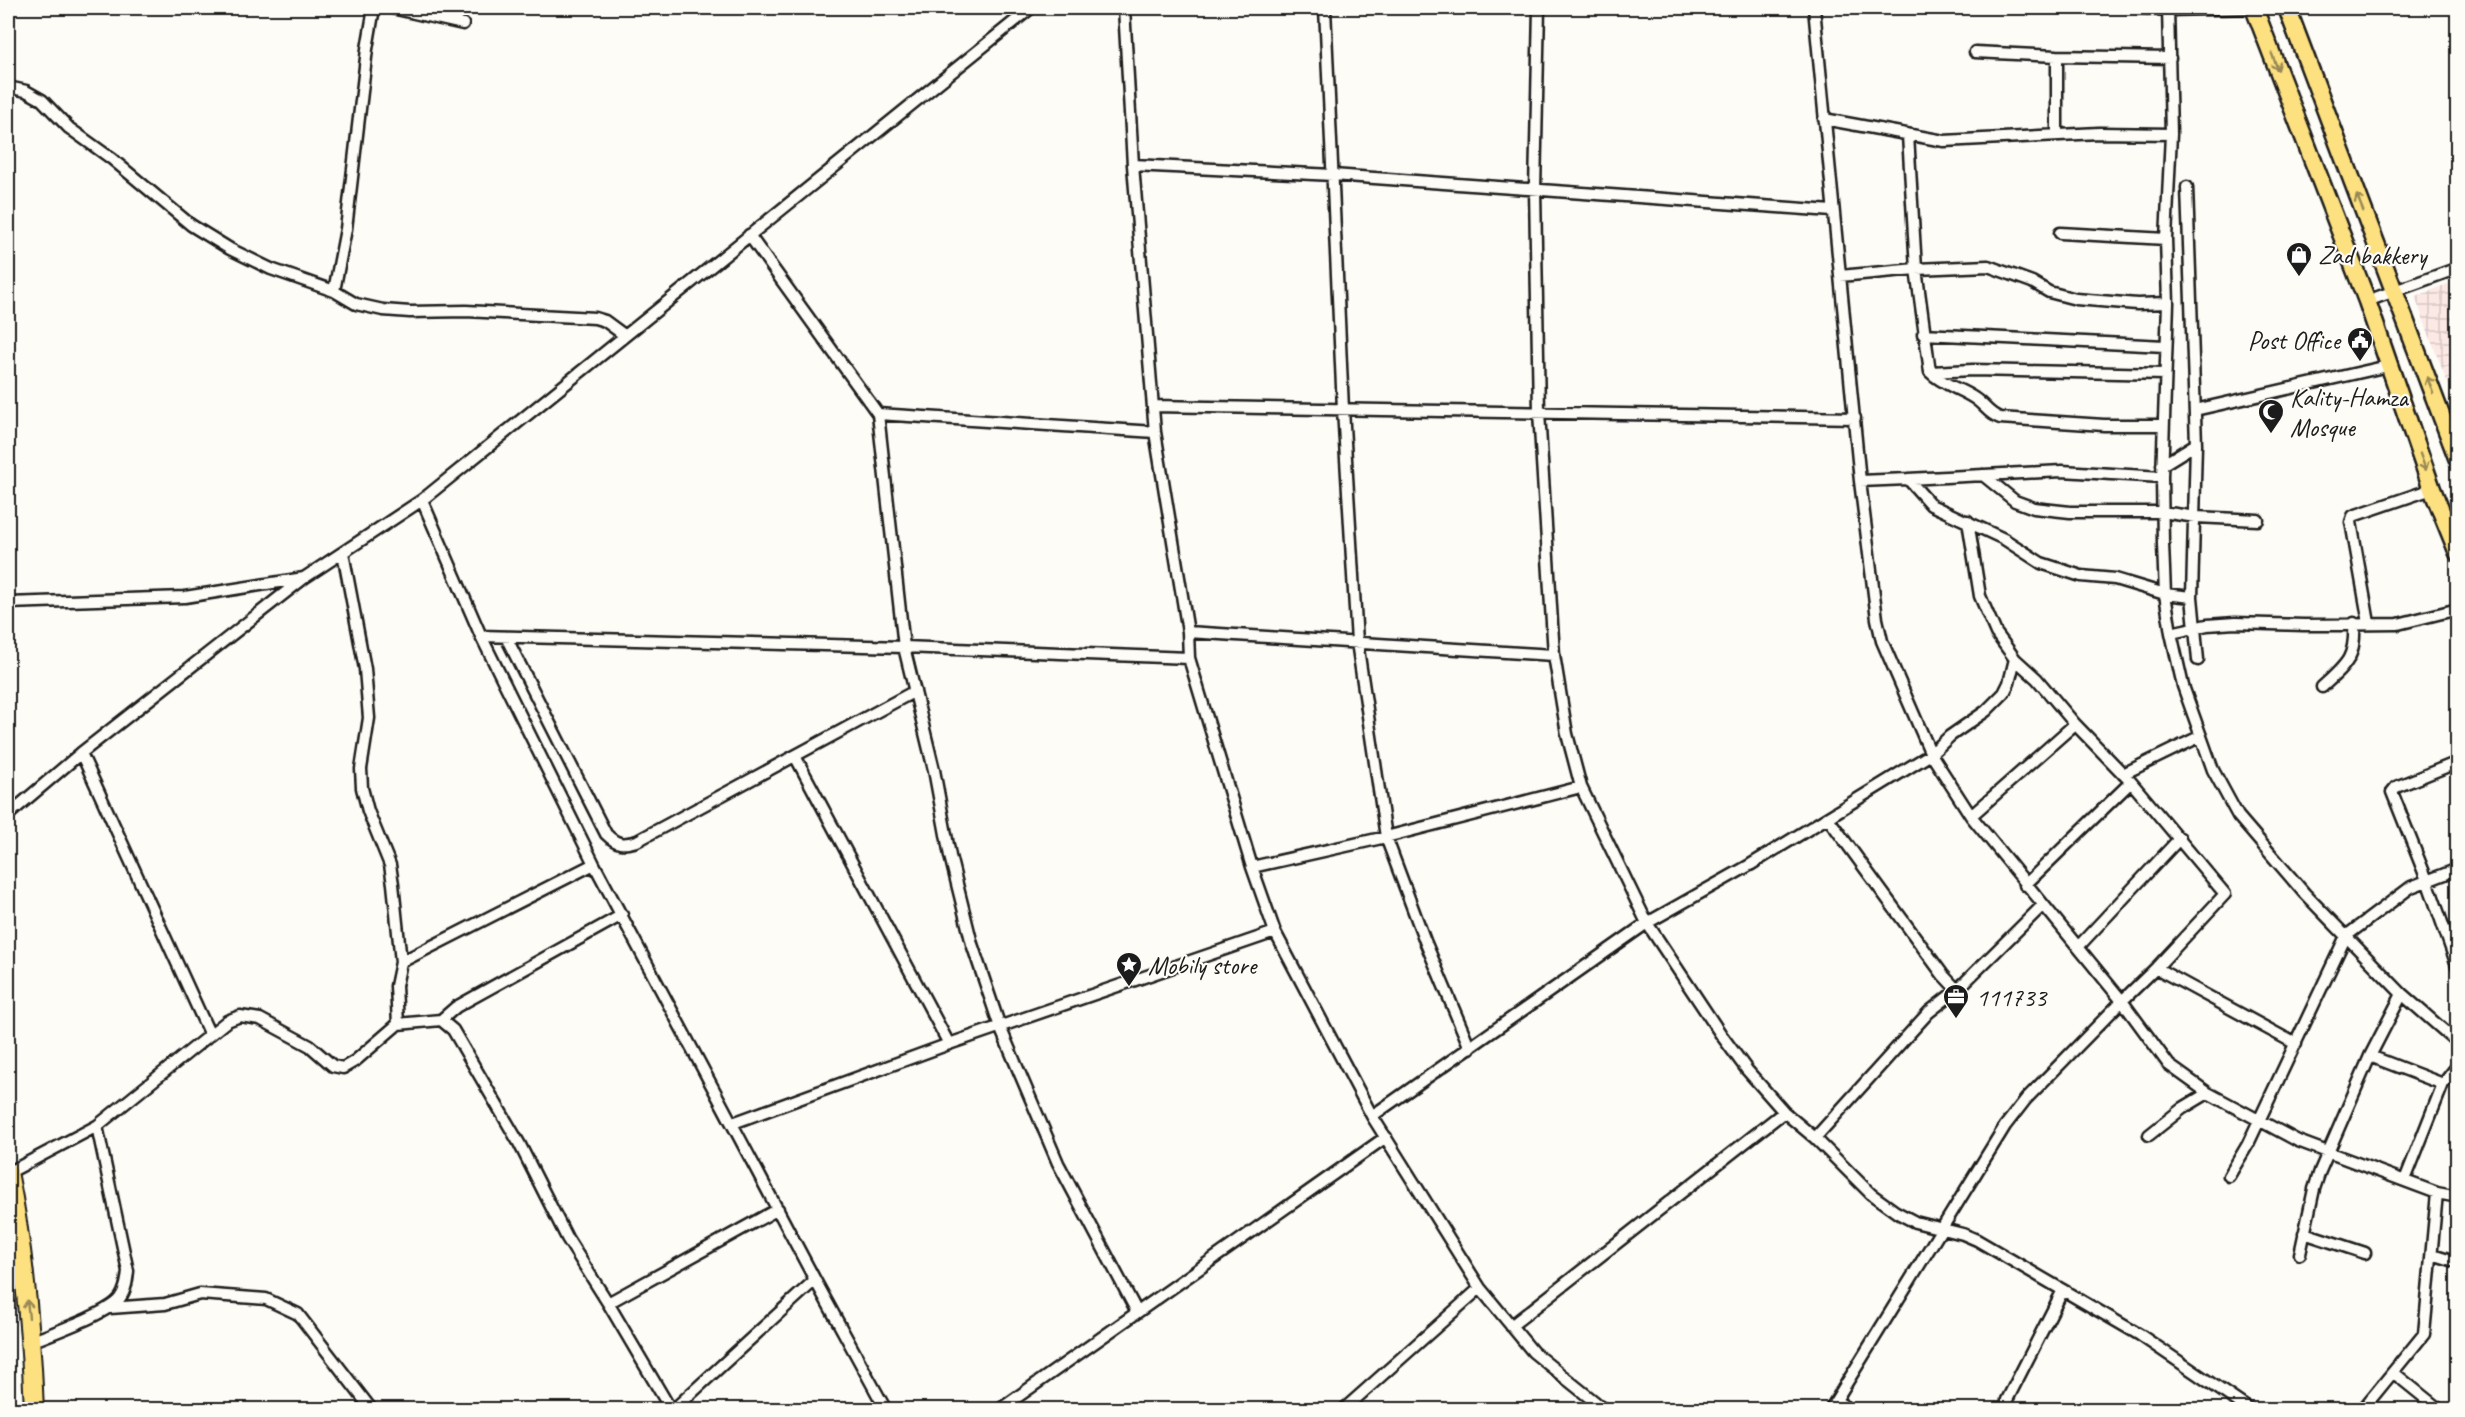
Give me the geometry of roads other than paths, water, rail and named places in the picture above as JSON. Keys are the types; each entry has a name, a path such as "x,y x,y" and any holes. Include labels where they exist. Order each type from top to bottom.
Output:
{"highway":[{"path":"8,1172 22,1250 31,1342 34,1410"}],"main road":[{"path":"2254,8 2367,301 2432,489 2457,552"},
{"path":"2287,8 2395,290 2457,460"}],"street":[{"path":"334,291 346,229 367,49 375,8"},
{"path":"392,8 463,24"},
{"path":"8,814 81,753 304,578 422,500 1031,8"},
{"path":"1124,8 1133,165 1155,432 1188,632 1190,658 1252,867 1275,932 1372,1116 1480,1288 1533,1352 1605,1410"},
{"path":"1325,8 1343,409 1357,642 1386,837 1425,941 1470,1048"},
{"path":"1539,8 1535,190 1539,412 1554,655 1567,734 1581,787 1647,923 1747,1070 1784,1112 1815,1138 1871,1194 1915,1222 1977,1240 2140,1335 2237,1406 2250,1410"},
{"path":"1814,8 1832,211 1877,619 1882,641 1931,754 1971,816 2025,885 2122,1000 2169,1065 2208,1093 2298,1141 2437,1193 2457,1197"},
{"path":"2138,8 2254,8"},
{"path":"2168,9 2171,134 2166,239 2168,303 2162,512 2165,594 2183,687 2213,770 2238,816 2305,894 2402,994 2457,1043"},
{"path":"1975,52 2057,57 2170,58"},
{"path":"2057,57 2057,135"},
{"path":"8,87 26,91 42,100 69,128 112,159 191,225 230,249 271,269 334,291 356,304 383,310 466,311 595,318 605,321 624,335"},
{"path":"1824,119 1944,141 2099,133 2171,134"},
{"path":"1908,135 1916,269 1929,372 1942,383 1973,397 1991,415 2000,418 2104,425 2163,425"},
{"path":"1133,165 1333,175 1832,211"},
{"path":"2187,187 2196,444 2196,517 2192,597 2198,660"},
{"path":"2061,233 2166,239"},
{"path":"749,235 878,414 904,647 934,770 950,856 969,933 1000,1027 1058,1163 1137,1312"},
{"path":"1840,276 1916,269 1988,266 2032,282 2049,292 2076,299 2137,304 2168,303"},
{"path":"2367,301 2457,267"},
{"path":"1923,334 2165,346"},
{"path":"2194,410 2388,366"},
{"path":"1929,372 1973,370 2165,374"},
{"path":"1153,406 1855,418"},
{"path":"878,414 1155,432"},
{"path":"1860,481 2062,471 2162,471 2196,444"},
{"path":"1983,475 2015,501 2034,508 2070,512 2162,512 2196,517 2258,520"},
{"path":"1908,479 1931,505 2004,539 2041,563 2060,571 2129,582 2165,594 2192,597"},
{"path":"2369,623 2351,522 2353,516 2432,489"},
{"path":"422,500 481,636 594,864 886,1410"},
{"path":"1851,1410 1833,1405 2004,1126 2026,1099 2156,968 2225,894 2180,838 2127,778 2074,724 1996,633 1980,596 1968,521"},
{"path":"343,553 365,669 369,718 361,769 362,788 368,811 390,865 401,962 396,986 398,1024"},
{"path":"8,603 185,597 304,578"},
{"path":"2171,633 2227,623 2304,626 2408,622 2457,609"},
{"path":"2322,687 2352,654 2355,643 2354,623"},
{"path":"1188,632 1554,655"},
{"path":"481,636 904,647 1190,658"},
{"path":"506,637 606,834 614,842 624,844 637,841 915,692"},
{"path":"1372,1116 1647,923 1828,818 1931,754 1950,736 1986,711 2004,693 2016,659"},
{"path":"1971,816 2074,724"},
{"path":"2025,885 2127,778 2201,736"},
{"path":"81,753 208,1033"},
{"path":"795,756 949,1044"},
{"path":"2457,762 2396,787 2392,792 2427,879 2457,968"},
{"path":"1252,867 1386,837 1581,787"},
{"path":"1828,818 1943,975 1957,990"},
{"path":"2078,947 2180,838"},
{"path":"401,962 594,864"},
{"path":"2229,1176 2248,1144 2346,936 2411,887 2457,868"},
{"path":"1815,1138 1929,1012 1957,990 2043,905"},
{"path":"8,1172 97,1126 159,1078 208,1033 227,1021 240,1016 260,1018 310,1046 333,1066 343,1068 355,1061 398,1024 441,1020 456,1007 622,915"},
{"path":"733,1123 949,1044 1275,932"},
{"path":"2156,968 2296,1044"},
{"path":"2300,1254 2314,1189 2370,1056 2402,994"},
{"path":"441,1020 453,1030 519,1143 567,1238 672,1410 815,1280"},
{"path":"2370,1056 2443,1084"},
{"path":"2405,1180 2443,1084 2457,1065"},
{"path":"2149,1135 2183,1108 2208,1093"},
{"path":"1511,1326 1784,1112"},
{"path":"97,1126 128,1271 127,1283 120,1298 110,1308"},
{"path":"999,1410 1386,1137"},
{"path":"2362,1410 2424,1334 2437,1193"},
{"path":"608,1303 778,1209"},
{"path":"2304,1233 2365,1254"},
{"path":"2432,1254 2457,1262"},
{"path":"1343,1410 1480,1288"},
{"path":"2007,1400 2063,1290"},
{"path":"31,1342 110,1308 165,1304 200,1294 266,1299 298,1314 372,1410"},
{"path":"2394,1373 2440,1410"}],"place":[{"name":"Zad bakkery","path":"2299,278"},
{"name":"Post Office","path":"2360,363"},
{"name":"Kality-Hamza Mosque","path":"2271,435"},
{"name":"Mobily store","path":"1129,988"},
{"name":"111733","path":"1956,1020"}]}
